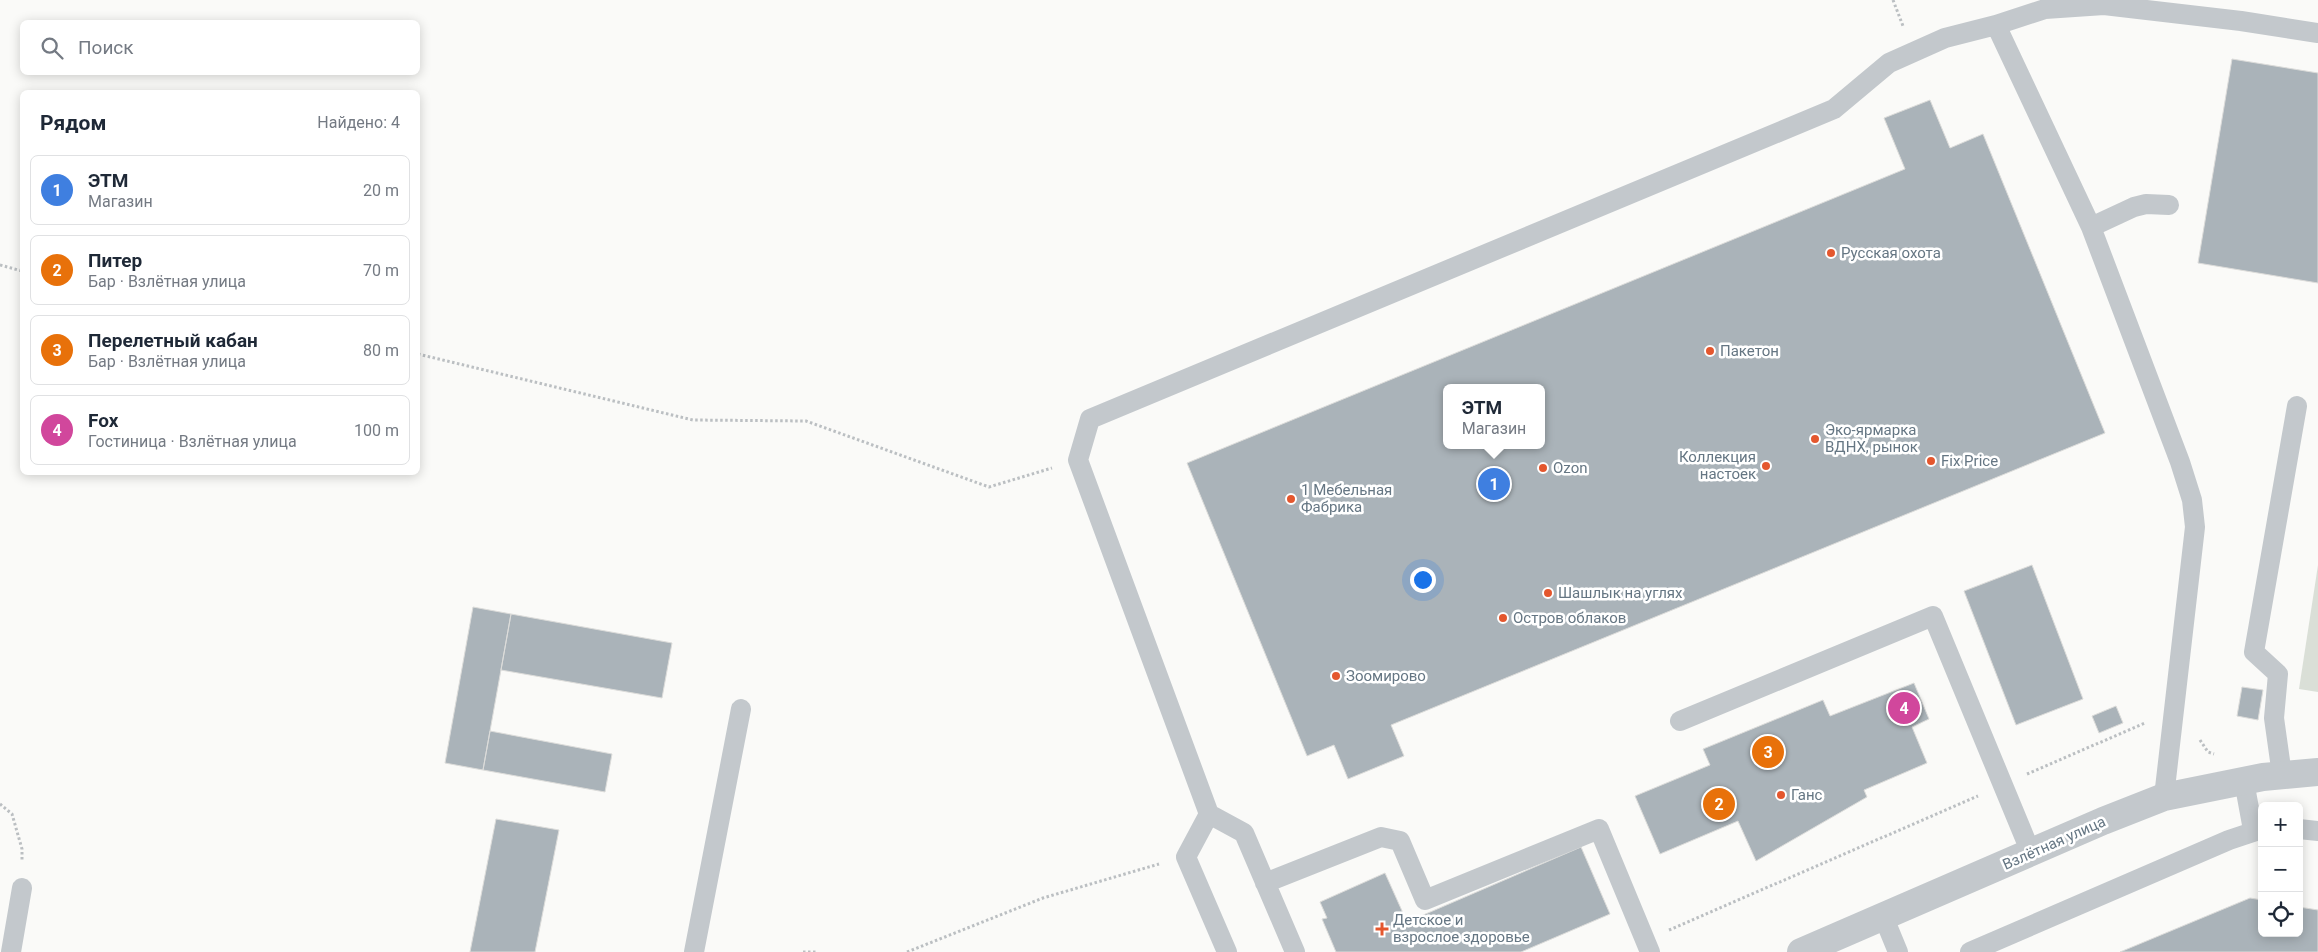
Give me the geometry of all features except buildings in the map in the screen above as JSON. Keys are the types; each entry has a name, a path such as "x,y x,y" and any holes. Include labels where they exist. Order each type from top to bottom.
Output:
{"street":[{"name":"Взлётная улица","path":"1801,952 2164,798 2244,781 2318,772"}],"lane":[{"path":"1295,952 1244,833 1209,814 1078,460 1090,419 1834,109 1889,63 1946,38 1996,25 2045,9 2104,5 2241,20 2318,33"},
{"path":"1996,25 2091,227 2180,462 2192,500 2195,527 2164,798"},
{"path":"2091,227 2134,207 2146,204 2169,205"},
{"path":"2282,775 2274,718 2278,674 2254,652 2297,406"},
{"path":"1680,721 1932,616 2031,853"},
{"path":"694,952 741,709"},
{"path":"1970,952 2258,830 2244,781"},
{"path":"1209,814 1186,857 1227,952"},
{"path":"1265,883 1381,837 1400,841 1425,900 1599,829 1648,946"},
{"path":"2303,829 2318,831"},
{"path":"11,952 22,888"},
{"path":"1884,918 1898,952"}],"path":[{"path":"0,265 20,270"},
{"path":"420,354 693,420 806,421 989,487 1078,460"},
{"path":"1648,946 2002,785 2146,722 2171,724"},
{"path":"0,804 12,814 22,849 22,888"},
{"path":"907,952 1043,898 1186,857"},
{"path":"804,952 816,952"}],"shaded area":[{"path":"2318,565 2318,692 2299,689"}],"place":[{"name":"Русская охота","path":"1831,253"},
{"name":"Пакетон","path":"1710,351"},
{"name":"Эко-ярмарка ВДНХ, рынок","path":"1815,439"},
{"name":"Fix Price","path":"1931,461"},
{"name":"Коллекция настоек","path":"1766,466"},
{"name":"Ozon","path":"1543,468"},
{"name":"ЭТМ","path":"1494,484"},
{"name":"1 Мебельная Фабрика","path":"1291,499"},
{"name":"Шашлык на углях","path":"1548,593"},
{"name":"Остров облаков","path":"1503,618"},
{"name":"Зоомирово","path":"1336,676"},
{"name":"Fox","path":"1904,708"},
{"name":"Перелетный кабан","path":"1768,752"},
{"name":"Ганс","path":"1781,795"},
{"name":"Питер","path":"1719,804"},
{"name":"Детское и взрослое здоровье","path":"1382,929"}]}
